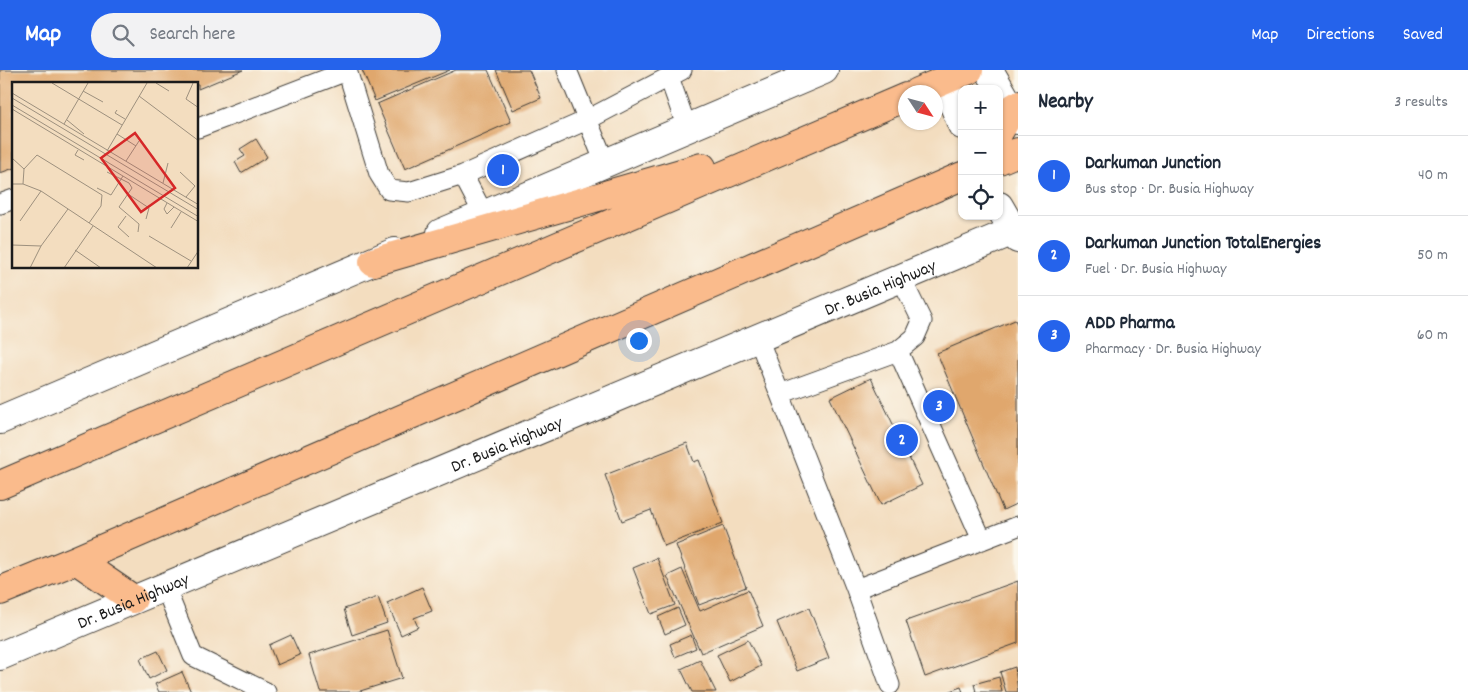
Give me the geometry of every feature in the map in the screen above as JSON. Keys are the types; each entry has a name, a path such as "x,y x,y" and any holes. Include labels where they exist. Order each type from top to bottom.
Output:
{"highway":[{"path":"934,85 969,70"},
{"path":"0,484 898,100"},
{"path":"1001,130 1016,111"},
{"path":"373,262 812,136"},
{"path":"1003,158 1018,152"},
{"path":"0,591 76,560 958,178"},
{"path":"76,560 133,599"}],"street":[{"path":"0,420 824,70"},
{"path":"989,70 1016,111"},
{"path":"944,81 958,115"},
{"path":"1003,212 1016,233"},
{"name":"Dr. Busia Highway","path":"0,656 901,278 1016,233"}],"lane":[{"path":"199,128 347,70 379,174 389,190 409,192 463,175 588,120 676,73 687,128"},
{"path":"566,70 605,164"},
{"path":"463,175 484,215"},
{"path":"0,204 12,200"},
{"path":"780,394 898,351 915,337 922,321 901,278"},
{"path":"758,338 856,589 890,685"},
{"path":"898,351 982,540"},
{"path":"856,589 1018,526"},
{"path":"165,587 193,656 266,692"}],"building":[{"path":"0,70 243,70 199,89 199,82 12,82 12,169 0,173"},
{"path":"362,70 450,70 375,101"},
{"path":"456,70 488,70 511,122 405,169 377,104"},
{"path":"496,70 529,70 541,98 513,110"},
{"path":"256,139 267,157 241,173 235,162 245,156 240,149"},
{"path":"1015,320 1018,326 1018,503 1003,510 937,353"},
{"path":"871,378 922,485 881,505 830,398"},
{"path":"687,443 694,462 699,460 723,523 664,546 651,510 622,521 605,475"},
{"path":"723,526 746,587 699,605 676,545"},
{"path":"657,558 675,605 651,614 633,568"},
{"path":"682,569 700,611 748,590 763,626 701,653 667,576"},
{"path":"1018,581 1018,643 925,677 906,621"},
{"path":"422,587 432,611 414,618 418,627 401,635 387,603"},
{"path":"378,597 387,623 352,635 344,609"},
{"path":"678,608 685,625 665,634 658,617"},
{"path":"809,608 829,658 797,671 777,622"},
{"path":"387,630 402,678 357,692 320,692 309,655"},
{"path":"291,635 300,655 277,665 269,645"},
{"path":"691,635 696,648 675,657 670,644"},
{"path":"748,640 761,666 730,682 717,655"},
{"path":"158,651 167,670 149,679 140,659"},
{"path":"700,660 716,692 692,692 681,669"},
{"path":"1015,667 1018,692 1006,692 1000,672"},
{"path":"182,672 191,692 159,692 155,684"},
{"path":"999,677 1002,692 976,692 974,684"},
{"path":"961,687 963,692 947,692"}],"place":[{"name":"Darkuman Junction","path":"503,170"},
{"name":"ADD Pharma","path":"939,406"},
{"name":"Darkuman Junction TotalEnergies","path":"902,440"}]}
